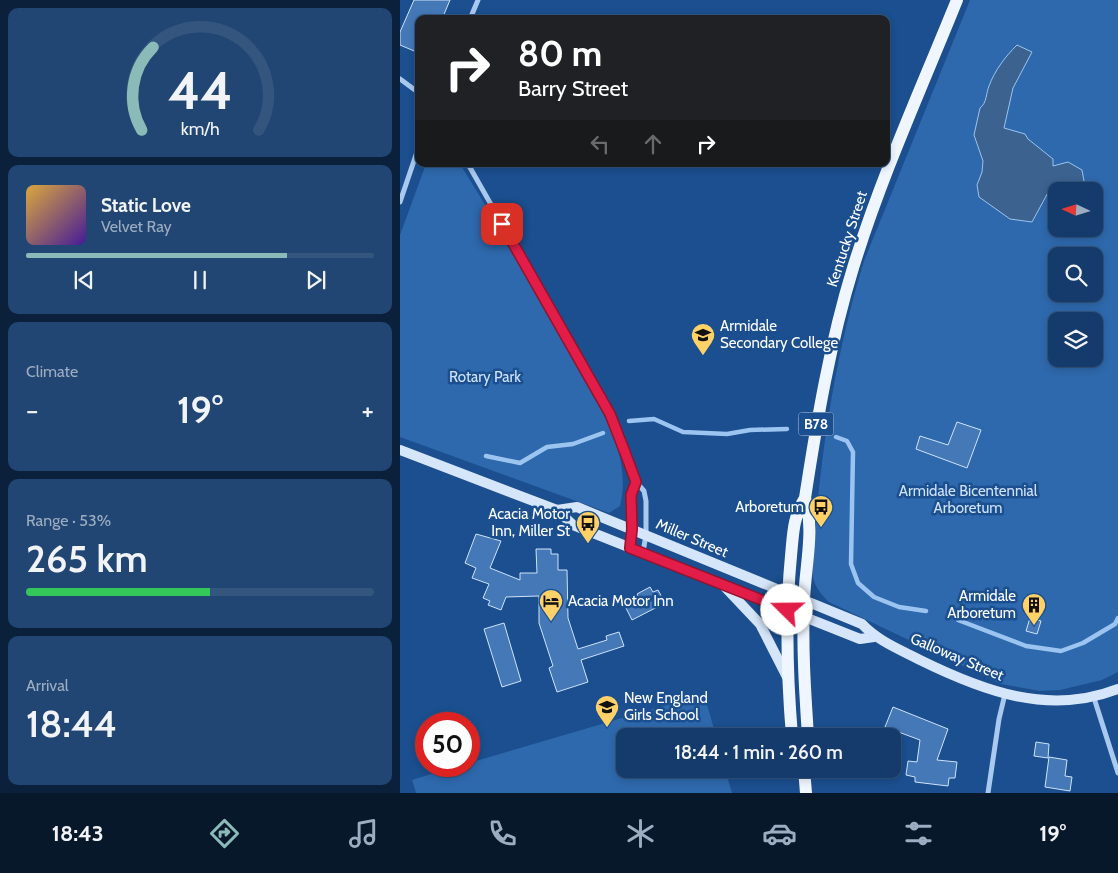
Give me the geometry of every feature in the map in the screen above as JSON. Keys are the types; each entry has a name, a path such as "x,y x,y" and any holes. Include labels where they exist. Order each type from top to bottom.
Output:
{"main road":[{"name":"Kentucky Street","path":"890,166 956,0"},
{"name":"Kentucky Street","path":"787,610 796,512 805,498 821,396 853,268 890,167"},
{"name":"Miller Street","path":"400,450 557,510 573,525 787,610"},
{"name":"Kentucky Street","path":"804,600 810,513 805,498"},
{"name":"Miller Street","path":"557,510 577,506 788,593"},
{"path":"722,584 760,624 788,678"},
{"name":"Galloway Street","path":"788,593 862,624 874,637 963,679 1005,694 1059,701 1094,698 1118,689"},
{"name":"B78","path":"804,600 804,682 807,728"},
{"name":"Galloway Street","path":"787,610 860,639 874,637"},
{"name":"B78","path":"787,610 788,678 791,728"},
{"path":"805,778 806,793"}],"street":[{"path":"472,15 478,0"},
{"path":"400,79 415,90"},
{"path":"400,202 415,158"},
{"path":"470,167 610,414 636,482 644,491 646,501 646,535 643,552"},
{"path":"630,548 632,529 631,495 636,482"},
{"path":"988,793 999,719 1005,694"},
{"path":"1094,698 1118,773"}],"green space":[{"name":"Armidale Bicentennial Arboretum","path":"970,0 1118,0 1118,672 1102,680 1060,690 1040,691 1001,684 829,602 818,590 814,581 812,559 823,454 839,357 864,261"},
{"name":"Rotary Park","path":"425,167 462,167 604,415 614,437 620,459 623,482 620,506 609,513 400,437 400,235"},
{"path":"704,694 714,728 616,728 616,778 728,778 732,793 416,793 412,780 422,777 480,777 480,760"}],"shaded area":[{"path":"1017,45 1032,52 1013,88 1004,128 1025,134 1028,139 1053,159 1053,166 1068,162 1082,170 1084,181 1048,182 1048,193 1032,222 1010,219 979,197 977,185 982,172 983,161 974,135 980,108 986,98 991,80 1004,59"}],"building":[{"path":"414,0 450,0 444,15 415,15 415,51 400,45 400,32"},
{"path":"957,422 981,430 967,468 916,449 920,436 948,445"},
{"path":"476,534 501,541 490,568 520,580 520,573 537,573 536,549 551,549 551,554 558,554 558,570 567,570 568,618 578,649 607,640 606,636 619,632 624,646 581,660 588,682 557,692 549,668 553,666 539,623 539,596 506,597 501,610 488,605 490,601 483,598 489,584 472,578 476,568 465,563"},
{"path":"650,587 653,592 658,590 665,603 632,620 625,606 639,599 637,594"},
{"name":"Armidale Arboretum","path":"1030,618 1041,621 1037,634 1026,631"},
{"path":"504,623 521,681 502,687 484,629"},
{"path":"893,707 948,729 937,760 957,762 955,778 949,778 948,786 915,782 915,777 906,775 908,761 917,762 920,740 901,733 901,728 885,727"},
{"path":"1036,742 1049,744 1048,758 1034,756"},
{"path":"1049,757 1067,760 1065,776 1072,777 1070,791 1045,787"}],"waterway":[{"path":"629,421 654,419 683,432 727,434 750,430 787,429"},
{"path":"486,456 520,463 547,447 573,444 603,433"},
{"path":"836,437 847,441 853,452 851,564 858,583 874,597 899,607 926,611"},
{"path":"958,620 1026,646 1061,651 1083,643 1115,624 1118,618"}],"place":[{"name":"Armidale Secondary College","path":"703,356"},
{"name":"Arboretum","path":"821,528"},
{"name":"Acacia Motor Inn, Miller St","path":"588,544"},
{"name":"Acacia Motor Inn","path":"551,622"},
{"name":"Armidale Arboretum","path":"1034,626"},
{"name":"New England Girls School","path":"607,728"}],"route":[{"path":"502,224 610,414 636,482 632,488 631,495 632,529 630,548 787,610"}]}
